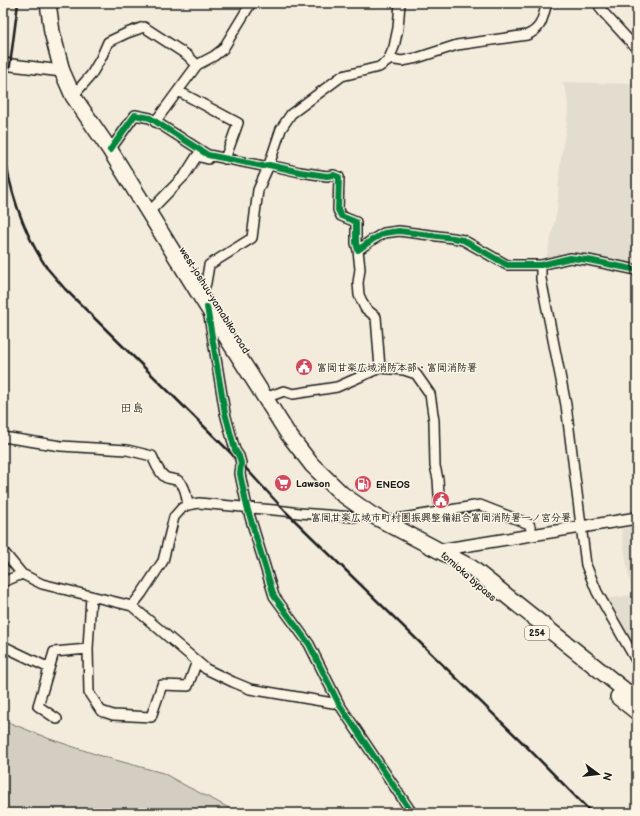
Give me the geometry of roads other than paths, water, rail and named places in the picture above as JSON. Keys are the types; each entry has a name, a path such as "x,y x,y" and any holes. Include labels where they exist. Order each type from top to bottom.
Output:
{"highway":[{"name":"west-joshuu-yamabiko road","path":"48,3 52,32 62,71 73,96 110,150 288,434 312,465 342,494 378,518 439,550"},
{"name":"tomioka bypass","path":"439,550 472,568 637,700"},
{"name":"tomioka bypass","path":"439,550 466,576 637,712"}],"street":[{"path":"155,122 197,65 224,49 251,3"},
{"path":"400,3 398,28 394,47 388,61 379,66 342,76 292,114 281,129 258,190 252,238 209,265 204,302 225,412 235,450 241,463 240,474 247,507 274,596 309,644 339,704 412,813"},
{"path":"389,59 402,61 417,58 457,45 527,35 535,32 540,24 546,3"},
{"path":"601,3 600,8 603,12 637,49"},
{"path":"73,96 91,75 108,42 144,27 187,55 197,65"},
{"path":"3,67 62,71"},
{"path":"178,91 238,123 226,159"},
{"path":"110,150 135,115 150,118 210,156 263,166 269,164 300,172 327,176 334,175 340,177 338,210 341,216 356,222 356,243 360,269 358,283 359,295 365,308 376,317 380,368"},
{"path":"149,212 185,175 197,156 208,159 210,156"},
{"path":"358,250 384,233 399,231 463,240 507,265 541,265 570,258 588,260 637,270"},
{"path":"541,265 541,279 566,405 586,565 597,592 637,662"},
{"path":"265,398 284,390 293,394 337,388 380,368 404,370 416,374 430,394 434,421 435,466 438,479 440,511"},
{"path":"3,437 62,446 127,450 152,456 158,470 165,477 182,483 185,489 188,505"},
{"path":"132,606 163,561 174,517 182,508 199,503 285,511 298,514 378,518 440,511 480,504 529,524 534,534"},
{"path":"439,550 637,518"},
{"path":"3,551 22,574 42,584 132,606 206,669 250,689 339,704"},
{"path":"3,582 22,574"},
{"path":"92,596 88,649 89,693 101,711 112,715 151,716 162,685 188,686 197,661"},
{"path":"3,646 49,668"},
{"path":"57,719 38,706 54,652 88,649"}],"railway":[{"path":"3,100 5,80 10,65 18,3"},
{"path":"3,145 13,193 30,239 47,268 65,289 241,463 285,511 523,743 592,813"}],"place":[{"name":"富岡甘楽広域消防本部・富岡消防署","path":"304,367"},
{"name":"Lawson","path":"283,483"},
{"name":"ENEOS","path":"363,484"},
{"name":"富岡甘楽広域市町村圏振興整備組合富岡消防署一ノ宮分署","path":"441,500"}],"district":[{"name":"田島","path":"132,408"}]}
